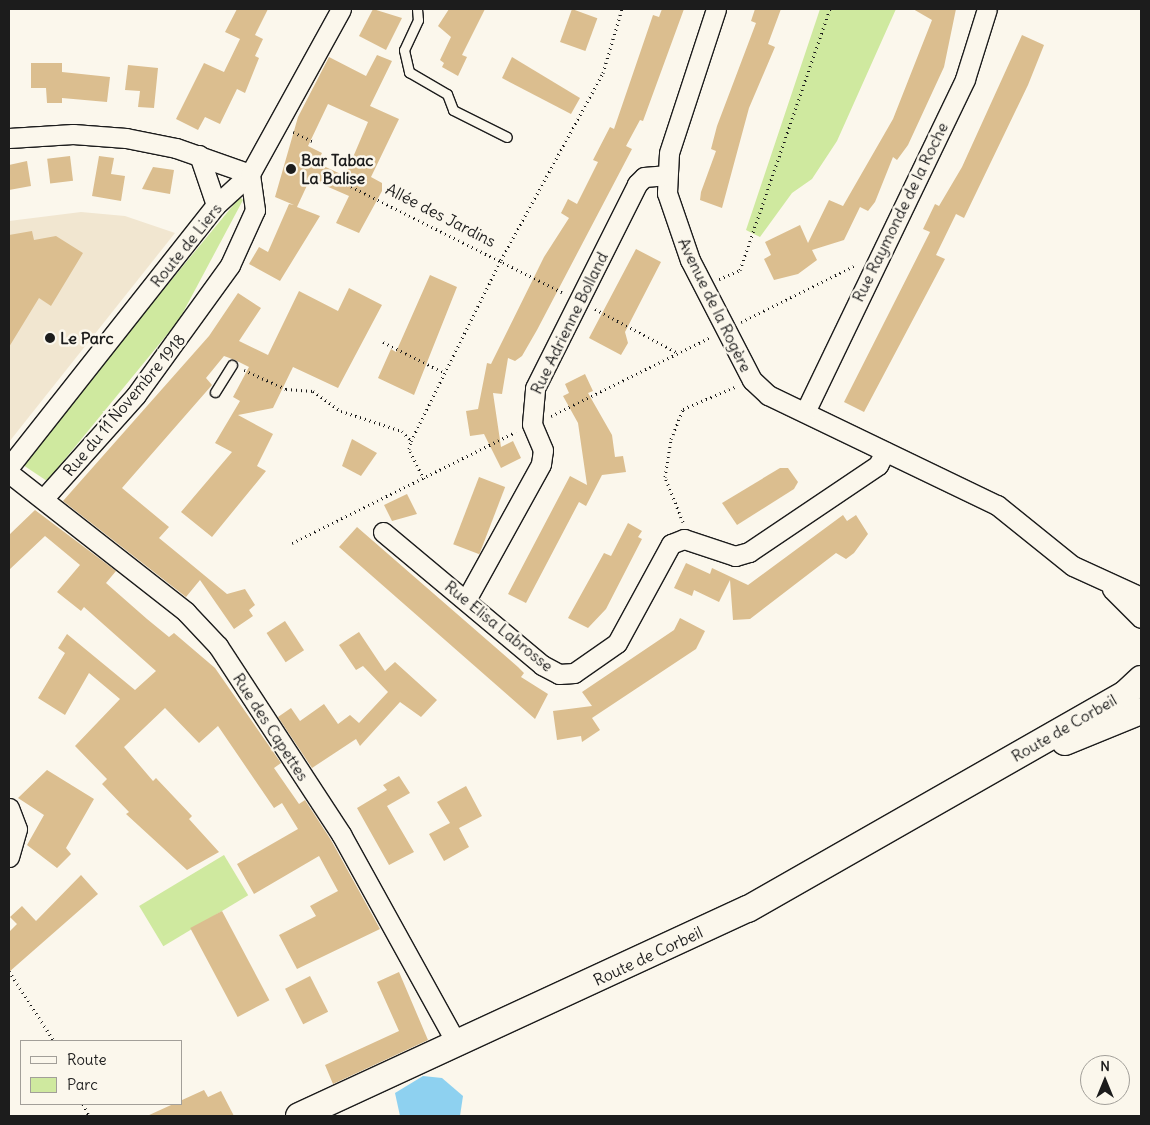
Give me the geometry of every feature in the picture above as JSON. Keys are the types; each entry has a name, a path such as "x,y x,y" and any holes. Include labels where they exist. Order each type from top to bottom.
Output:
{"street":[{"name":"Route de Liers","path":"9,467 216,205 250,174 341,9"},
{"name":"Avenue de la Rogère","path":"716,9 665,175 672,212 702,285 752,380 768,395 997,505 1050,550 1106,583 1141,597"},
{"name":"Rue Raymonde de la Roche","path":"805,412 965,79 987,9"},
{"path":"9,138 73,134 126,138 199,154 250,174"},
{"path":"199,154 216,205"},
{"name":"Rue du 11 Novembre 1918","path":"44,498 136,395 230,265 255,210 250,174"},
{"name":"Rue Adrienne Bolland","path":"466,600 540,464 543,450 532,424 535,388 637,184 644,177 665,175"},
{"path":"690,540 735,556 749,552 878,465 885,452"},
{"name":"Rue des Capettes","path":"9,473 44,498 186,612 218,646 367,878 457,1044"},
{"name":"Rue Elisa Labrosse","path":"383,532 542,666 559,674 574,673 617,643 671,544 690,540"},
{"name":"Avenue de la Rogère","path":"1106,583 1141,618"},
{"name":"Route de Corbeil","path":"299,1116 748,908 1125,694 1141,679"},
{"name":"Route de Corbeil","path":"985,774 1141,711"},
{"path":"9,808 16,829 9,857"}],"lane":[{"path":"417,9 418,20 404,50 409,72 447,94 453,110 507,137"},
{"path":"215,392 232,365"}],"path":[{"path":"424,479 409,449 411,440 443,372 501,260 602,73 622,9"},
{"path":"702,285 740,270 830,9"},
{"name":"Allée des Jardins","path":"342,182 501,260"},
{"path":"292,543 866,260 876,263"},
{"path":"383,342 443,372"},
{"path":"232,365 286,389 313,392 341,411 402,431 411,440"},
{"path":"690,540 665,477 671,439 683,409 752,380"},
{"path":"9,972 53,1040"}],"shaded area":[{"name":"Le Parc","path":"81,212 125,216 175,233 9,442 9,221"}],"green space":[{"path":"820,9 896,9 837,141 812,179 792,193 760,237 746,230"},
{"path":"240,197 243,200 179,320 47,481 20,463"},
{"path":"224,855 248,895 163,946 139,906"}],"water":[{"path":"423,1076 442,1078 463,1096 460,1116 400,1116 395,1093"}],"building":[{"path":"237,9 268,9 255,35 263,39 255,56 259,58 245,93 237,89 220,124 205,117 198,130 176,119 204,63 224,72 240,39 225,32"},
{"path":"373,9 402,18 386,50 359,36"},
{"path":"449,9 485,9 462,55 467,57 458,76 442,67 444,63 440,60 451,37 438,26"},
{"path":"572,9 597,18 585,51 560,42"},
{"path":"662,9 684,9 643,121 640,120 626,146 632,149 522,356 515,361 508,358 502,394 493,393 501,447 513,441 521,458 501,468 484,434 470,436 466,411 478,409 487,363 491,364 544,257 569,218 561,213 568,199 577,204 598,162 593,160 610,127 614,129 653,15 659,17"},
{"path":"755,9 781,9 768,44 775,47 749,108 722,208 700,200 701,192 716,151 711,149 717,126 756,23 751,21"},
{"path":"913,9 956,9 944,67 908,145 897,160 893,157 875,202 868,211 860,207 844,240 812,250 817,260 798,274 774,280 764,259 771,255 765,242 800,225 808,243 829,200 843,206 893,119 932,20"},
{"path":"1022,35 1044,45 1028,85 964,218 956,214 936,255 945,259 864,412 844,402 930,232 923,229 935,204 939,206 962,167"},
{"path":"377,55 392,61 370,106 399,119 371,177 382,183 382,191 359,233 336,223 349,196 310,179 297,207 320,216 280,281 249,264 259,247 268,252 289,204 294,205 275,197 298,117 329,57 366,76","holes":["328,104 368,122 345,176 317,163 322,153 308,146"]},
{"path":"512,57 580,98 571,114 502,78"},
{"path":"31,63 62,63 62,72 110,77 107,102 62,98 62,103 47,103 46,88 31,88"},
{"path":"128,65 158,68 154,108 138,107 140,91 125,90"},
{"path":"70,156 73,181 50,184 47,159"},
{"path":"99,156 114,158 111,174 125,176 121,201 92,196"},
{"path":"27,161 31,186 9,190 9,165"},
{"path":"153,167 174,170 170,194 142,189"},
{"path":"32,231 34,240 56,236 83,253 51,306 39,298 9,347 9,235"},
{"path":"636,249 661,262 625,332 628,343 621,355 589,338"},
{"path":"430,275 457,287 414,395 378,378 391,349 396,352"},
{"path":"349,288 382,305 338,388 293,367 273,408 238,415 273,434 257,466 266,471 212,537 181,512 232,452 215,443 240,401 233,397 249,367 224,356 206,378 212,385 122,488 169,527 159,538 227,594 245,589 255,605 249,610 253,616 234,629 200,580 186,597 63,501 209,336 238,293 261,308 239,341 268,355 299,291 338,311"},
{"path":"585,374 593,391 588,393 612,435 615,457 623,456 626,472 602,475 586,506 579,502 526,603 508,594 570,476 587,485 578,423 563,396 569,393 565,384"},
{"path":"352,439 377,453 361,476 342,466"},
{"path":"780,468 788,468 798,482 794,489 737,525 722,503"},
{"path":"479,477 505,487 479,554 453,544"},
{"path":"407,494 417,514 392,521 384,505"},
{"path":"35,510 116,571 106,583 147,619 169,637 174,633 215,668 281,763 274,768 299,804 305,800 331,840 380,929 297,969 279,935 316,916 310,906 338,891 319,856 254,894 237,864 298,829 282,803 274,808 218,726 199,743 165,708 124,747 153,781 156,778 192,816 189,819 219,852 187,870 126,814 129,812 102,784 107,779 75,746 120,699 89,673 65,715 38,698 65,653 58,648 67,634 135,690 156,671 84,607 81,611 57,592 80,565 45,536 9,570 9,535"},
{"path":"843,515 847,521 856,515 868,534 854,553 846,559 836,553 750,619 733,620 730,580 719,602 694,590 692,596 674,588 686,563 710,574 712,568 748,585"},
{"path":"628,523 642,531 638,537 642,539 606,609 588,628 568,618 604,553 611,556"},
{"path":"357,527 518,667 524,673 521,677 548,694 535,719 339,547"},
{"path":"680,618 705,631 696,649 592,718 600,730 582,742 581,736 557,740 553,711 592,706 582,692 674,630"},
{"path":"285,621 304,650 286,662 267,633"},
{"path":"359,632 385,671 395,662 437,700 421,717 400,702 360,746 356,739 312,768 278,717 291,708 300,721 324,704 338,724 350,715 359,723 388,692 363,666 356,670 339,645"},
{"path":"47,770 94,799 66,848 71,854 57,868 27,845 44,815 18,798"},
{"path":"399,776 410,793 387,806 414,852 389,865 357,808 387,790 383,785"},
{"path":"466,786 482,816 459,828 469,847 444,861 429,834 450,823 437,802"},
{"path":"81,875 98,894 9,972 9,932 17,924 10,917 22,906 36,921"},
{"path":"222,911 269,1000 238,1017 190,928"},
{"path":"399,972 428,1040 333,1084 325,1065 399,1031 377,982"},
{"path":"310,976 328,1012 303,1024 285,989"},
{"path":"204,1090 208,1097 221,1091 234,1116 147,1116 171,1105 182,1105 182,1100"}],"place":[{"name":"Bar Tabac La Balise","path":"291,169"},
{"name":"Le Parc","path":"50,338"}]}
